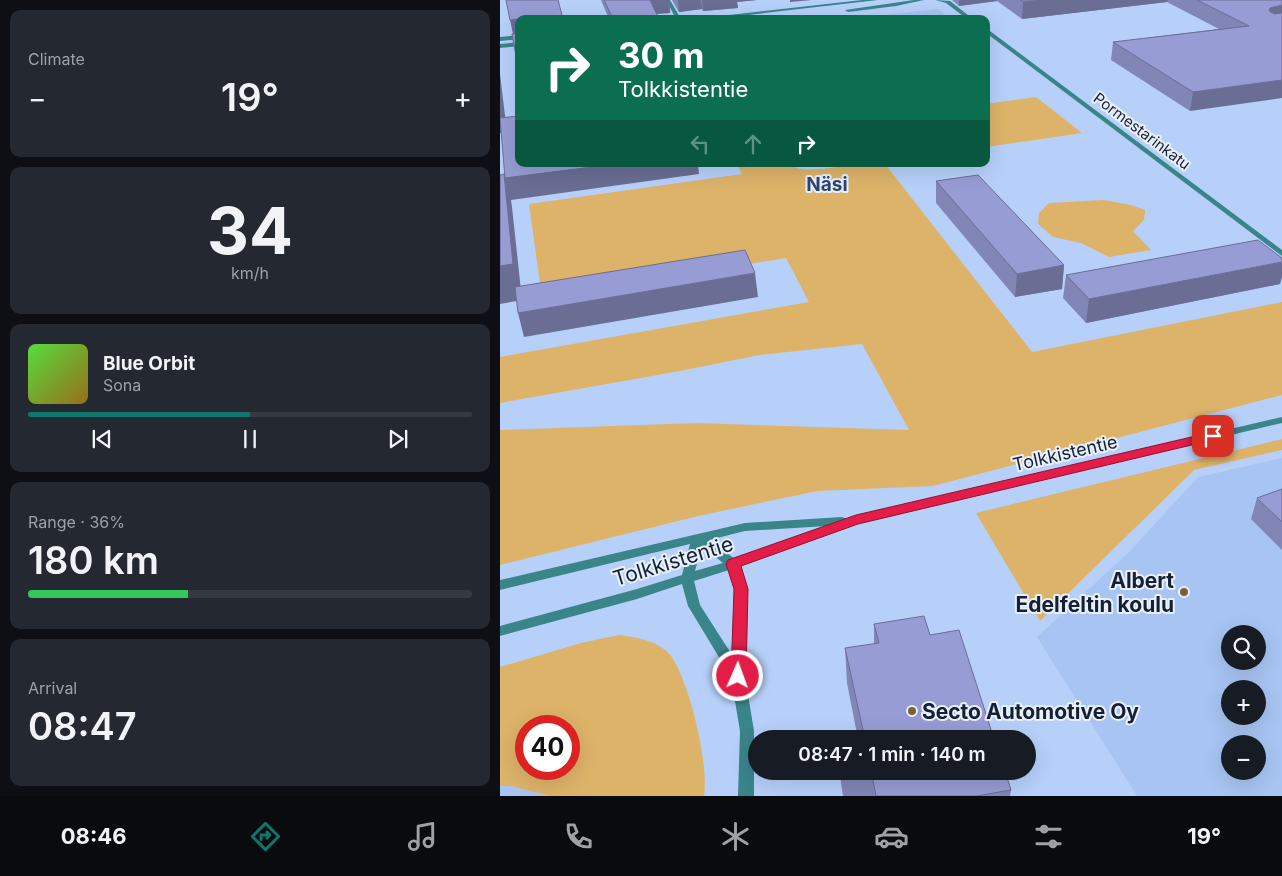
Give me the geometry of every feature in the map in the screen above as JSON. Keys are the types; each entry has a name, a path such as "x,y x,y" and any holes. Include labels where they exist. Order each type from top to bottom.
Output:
{"street":[{"path":"668,0 677,15"},
{"path":"734,15 876,0"},
{"path":"838,11 896,5 922,0"},
{"path":"937,0 948,2 966,15"},
{"name":"Pormestarinkatu","path":"990,33 1282,254"},
{"path":"500,39 515,37"},
{"path":"500,46 515,44"},
{"name":"Tolkkistentie","path":"500,631 637,594 733,564 856,520 1282,420"},
{"name":"Tolkkistentie","path":"500,586 744,527 856,520"},
{"path":"738,676 694,606 687,578 698,537 733,564 741,589 738,676 747,731 746,796"}],"shaded area":[{"path":"938,9 945,15 882,15"},
{"path":"1036,97 1082,133 990,146 990,103"},
{"path":"738,167 795,167 812,170 839,167 887,167 1032,352 1282,302 1282,395 933,486 817,491 698,516 500,565 500,430 697,423 909,430 862,344 760,355 500,403 500,357 809,302 786,258 542,298 529,204 742,174"},
{"path":"1103,200 1131,205 1145,210 1144,220 1133,231 1151,250 1109,257 1081,243 1053,237 1038,224 1039,213 1049,203"},
{"path":"1282,439 1282,450 1194,470 1040,621 976,513"},
{"name":"Albert Edelfeltin koulu","path":"1282,458 1282,796 1137,796 1037,637 1131,550 1198,477"},
{"path":"619,635 654,643 661,647 671,656 678,668 691,704 704,764 704,796 550,796 510,786 500,786 500,667 581,643"},
{"path":"500,786 510,786 550,796 500,796"}],"building":[{"path":"506,0 558,0 562,15 515,15 515,19 510,20"},
{"path":"604,0 650,0 657,15 611,15"},
{"path":"1020,0 1042,0 1023,2"},
{"path":"1197,0 1282,0 1282,5 1270,8 1269,11 1274,14 1282,13 1282,80 1193,92 1113,42 1249,26"},
{"path":"515,33 515,50 512,34"},
{"path":"515,116 515,167 591,167 505,178 500,118"},
{"path":"504,174 513,264 500,266 500,175"},
{"path":"978,175 1064,265 1017,274 936,181"},
{"path":"1258,240 1282,258 1282,262 1089,299 1066,275"},
{"path":"745,250 755,273 518,313 515,287"},
{"path":"1282,489 1282,522 1257,498"},
{"path":"924,616 930,635 959,630 991,730 863,730 845,648 879,643 874,624"},
{"path":"873,780 1008,780 1011,790 976,796 876,796"}],"place":[{"name":"Albert Edelfeltin koulu","path":"1184,592"},
{"name":"Secto Automotive Oy","path":"912,711"}],"district":[{"name":"Näsi","path":"827,184"}],"route":[{"path":"738,676 741,589 733,564 856,520 1213,436"}]}
